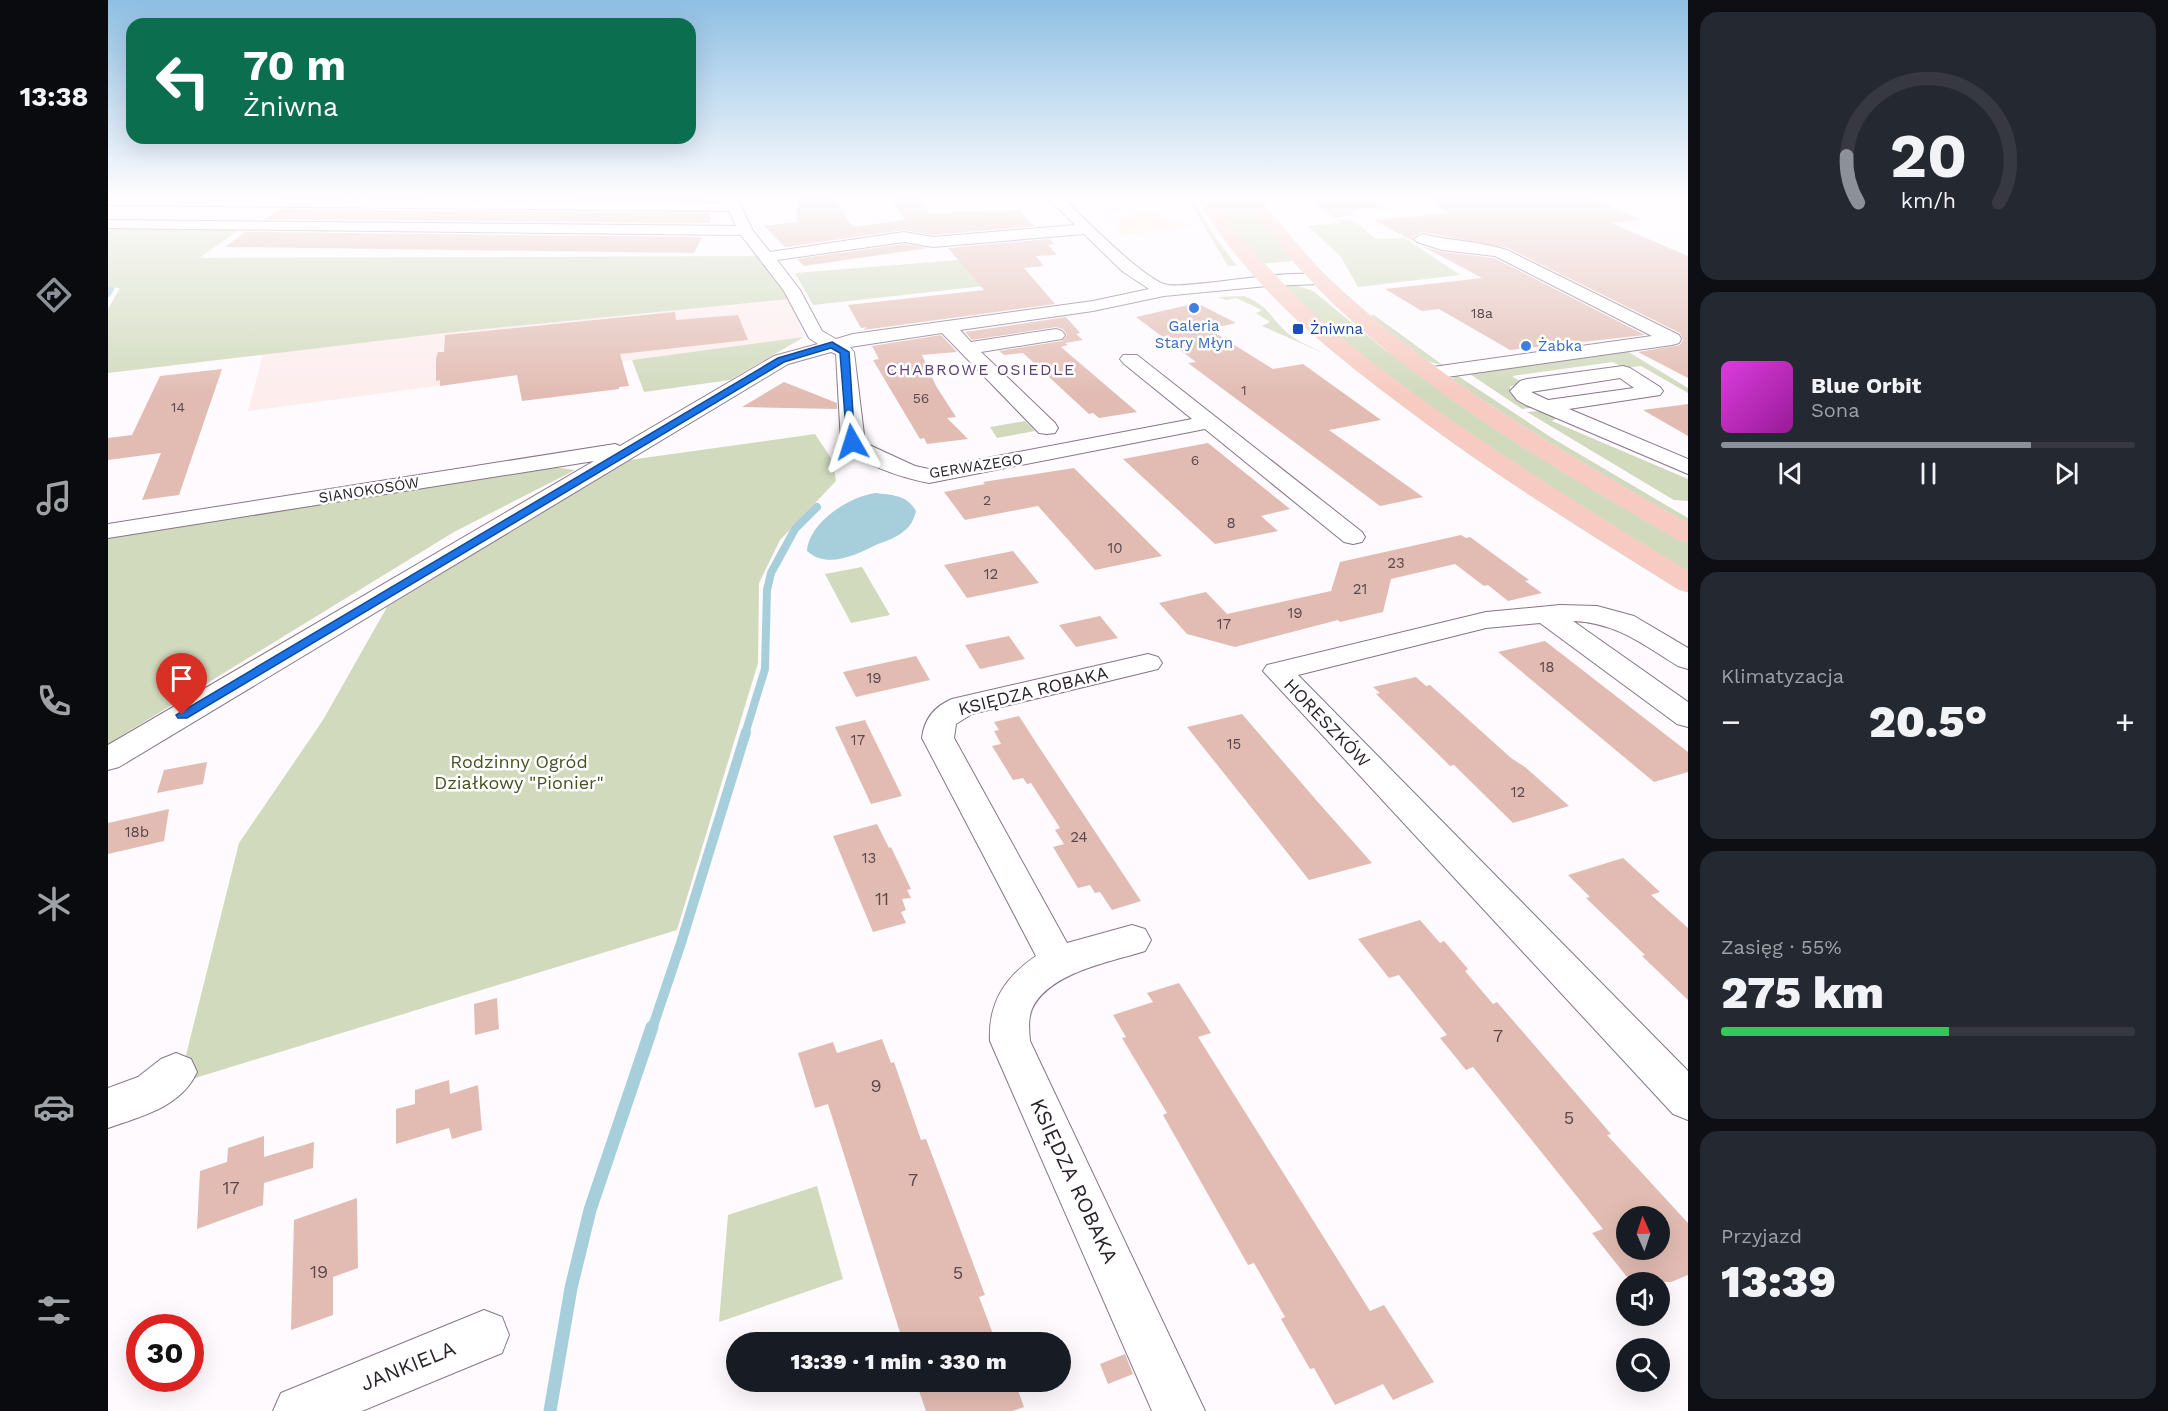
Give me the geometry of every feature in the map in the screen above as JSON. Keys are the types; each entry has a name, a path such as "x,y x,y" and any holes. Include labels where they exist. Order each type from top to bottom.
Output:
{"main road":[{"path":"1252,264 1267,281 1332,341 1443,424 1528,483 1688,583"},
{"path":"1305,264 1319,279 1382,333 1433,373 1559,456 1688,534"}],"street":[{"path":"771,264 799,302 815,334 832,345"},
{"path":"1124,264 1164,291"},
{"path":"1433,373 1672,339 1523,264"},
{"path":"108,759 480,541 769,366 794,356 832,345 1093,306 1164,291 1267,281 1319,279"},
{"path":"946,327 1047,428"},
{"path":"967,348 1056,335"},
{"name":"GERWAZEGO","path":"832,345 846,356 852,442 856,448 920,475 941,475 1210,422"},
{"path":"1130,359 1353,537"},
{"path":"1547,406 1653,392 1623,372 1527,385 1520,389 1524,396 1547,406 1688,467"},
{"name":"SIANOKOSÓW","path":"108,531 630,449"},
{"path":"1545,614 1572,605 1594,604 1641,622 1688,651"},
{"path":"1545,614 1579,612 1612,618 1637,629 1688,660"},
{"path":"1545,614 1688,717"},
{"name":"HORESZKÓW","path":"1545,614 1486,620 1277,671 1688,1100"},
{"name":"KSIĘDZA ROBAKA","path":"1058,962 938,738 938,728 943,718 952,710 963,706 1148,663"},
{"name":"KSIĘDZA ROBAKA","path":"1132,940 1058,962 1025,987 1014,1003 1008,1024 1010,1041 1179,1411"},
{"path":"108,1108 147,1095 165,1085 176,1072"},
{"name":"JANKIELA","path":"299,1411 484,1335"}],"shaded area":[{"path":"790,299 804,337 248,411 263,354 445,333"}],"green space":[{"path":"108,264 765,264 790,299 445,333 108,373 108,309 120,288 108,287"},
{"path":"910,264 962,264 984,286 813,305 795,273"},
{"path":"1345,264 1443,264 1460,275 1358,287"},
{"path":"1280,285 1295,285 1313,291 1385,350 1688,542 1688,572 1506,461 1383,373"},
{"path":"1244,296 1265,309 1294,338 1323,353 1262,326 1270,322 1256,313 1262,310 1236,298 1226,300 1218,297"},
{"path":"1374,315 1444,366 1427,361 1369,316"},
{"path":"804,337 730,380 644,392 632,360"},
{"path":"1627,351 1688,388 1688,393 1641,366 1624,368 1613,362 1512,376 1521,382 1510,387 1510,393 1537,407 1522,409 1467,372"},
{"path":"1455,374 1552,438 1688,518 1688,524 1512,419 1455,381 1452,376"},
{"path":"1539,411 1556,418 1552,421 1688,479 1688,501 1674,500 1527,412"},
{"path":"1025,421 1035,431 997,438 990,427"},
{"name":"Rodzinny Ogród Działkowy \"Pionier\"","path":"815,434 833,461 836,481 780,540 759,583 758,663 677,930 179,1083 239,843 323,720 387,607 629,460"},
{"path":"547,466 575,470 454,532 108,744 108,536"},
{"path":"862,567 890,615 851,623 825,574"},
{"path":"817,1186 843,1279 719,1322 728,1215"}],"water":[{"path":"875,493 899,497 912,506 916,511 912,522 906,529 892,539 861,552 833,560 815,557 807,551 809,540 815,530 832,513 843,505"}],"building":[{"path":"962,264 1042,264 1044,266 1024,268 1055,304 863,330 867,327 861,328 848,305 984,290"},
{"path":"1455,264 1505,264 1645,335 1510,350 1439,309 1422,311 1385,289 1482,278"},
{"path":"1540,264 1688,264 1688,378 1638,352 1680,345 1683,340 1680,333"},
{"path":"1197,303 1236,323 1209,329 1273,369 1303,364 1381,420 1329,430 1423,497 1380,506 1188,363 1196,362 1136,317"},
{"path":"675,312 676,320 738,315 748,340 620,354 629,386 619,387 619,389 522,401 517,375 440,386 440,380 436,381 436,358 438,352 444,352 445,335"},
{"path":"1066,317 1080,333 1076,334 1083,340 1065,343 1068,345 1061,347 1137,412 1099,418 1093,413 1089,414 1023,353 1004,355 999,351 1062,341 1067,335 1063,329 1056,327 972,340 965,332"},
{"path":"941,335 957,352 922,355 936,386 956,417 947,418 968,439 927,444 924,438 920,439 873,360 879,359 872,346"},
{"path":"222,369 179,495 142,500 161,453 108,460 108,438 132,435 160,376"},
{"path":"784,382 837,403 837,409 742,407"},
{"path":"1688,404 1688,436 1643,410"},
{"path":"1208,443 1290,509 1261,516 1278,531 1215,544 1123,459"},
{"path":"1074,468 1162,556 1095,570 1038,506 965,520 944,492 985,484 983,482"},
{"path":"1461,535 1466,538 1470,537 1529,580 1525,581 1542,593 1508,601 1455,564 1391,579 1383,612 1340,622 1338,620 1235,647 1187,634 1159,603 1206,592 1227,614 1331,591 1340,562"},
{"path":"1013,551 1039,583 967,598 944,565"},
{"path":"1100,616 1118,638 1076,647 1059,625"},
{"path":"1009,636 1025,659 980,669 965,645"},
{"path":"1545,641 1688,752 1688,772 1654,782 1498,652"},
{"path":"916,656 930,680 856,697 843,672"},
{"path":"1416,677 1426,686 1430,685 1511,758 1525,767 1569,806 1513,823 1454,765 1450,766 1376,694 1380,693 1373,687"},
{"path":"1242,714 1372,863 1309,880 1187,727"},
{"path":"1019,716 1141,901 1112,910 1100,892 1095,893 1090,885 1078,888 1053,847 1064,844 1055,830 1060,828 1031,783 1027,784 1023,778 1013,780 992,746 1001,744 994,731 999,730 994,722"},
{"path":"865,720 902,796 871,804 835,727"},
{"path":"207,762 203,784 157,793 164,770"},
{"path":"169,809 164,841 108,854 108,823"},
{"path":"877,824 911,889 907,890 911,898 902,899 906,910 901,912 906,923 873,932 833,836"},
{"path":"1623,858 1660,892 1651,895 1688,928 1688,1000 1586,898 1590,897 1568,875"},
{"path":"1420,920 1440,943 1444,941 1468,969 1465,971 1493,1004 1497,1002 1611,1134 1607,1135 1688,1223 1688,1275 1670,1282 1670,1272 1623,1272 1592,1233 1603,1229 1473,1067 1466,1070 1440,1038 1447,1035 1399,975 1389,978 1358,939"},
{"path":"1179,983 1211,1033 1198,1037 1370,1311 1384,1305 1434,1382 1393,1400 1383,1384 1335,1405 1314,1368 1310,1369 1281,1319 1285,1317 1254,1263 1248,1265 1163,1115 1167,1113 1122,1038 1126,1037 1113,1015 1153,1002 1147,993"},
{"path":"497,998 499,1029 475,1035 474,1004"},
{"path":"882,1039 891,1063 894,1062 921,1140 926,1139 985,1295 979,1297 992,1332 900,1332 828,1104 815,1108 798,1053 833,1042 837,1053"},
{"path":"449,1080 450,1094 478,1085 482,1130 452,1139 449,1128 396,1144 396,1109 415,1104 415,1090"},
{"path":"264,1136 264,1157 314,1142 313,1168 264,1183 263,1205 197,1229 200,1171 227,1162 228,1148"},
{"path":"357,1198 358,1268 333,1277 333,1315 291,1330 294,1220"},
{"path":"1125,1354 1133,1374 1108,1384 1100,1364"},
{"path":"919,1392 1019,1392 1024,1407 1012,1411 926,1411"}],"waterway":[{"path":"108,289 112,289 108,295"},
{"path":"745,734 765,669 767,590 771,573 795,529 817,507"},
{"path":"652,1029 746,732"},
{"path":"550,1411 571,1288 590,1210 652,1027"}],"place":[{"name":"Galeria Stary Młyn","path":"1194,308"},
{"name":"Żniwna","path":"1298,329"},
{"name":"Żabka","path":"1526,346"}],"district":[{"name":"CHABROWE OSIEDLE","path":"981,369"}],"route":[{"path":"182,715 480,541 781,360 832,345 844,352 852,442"}]}
